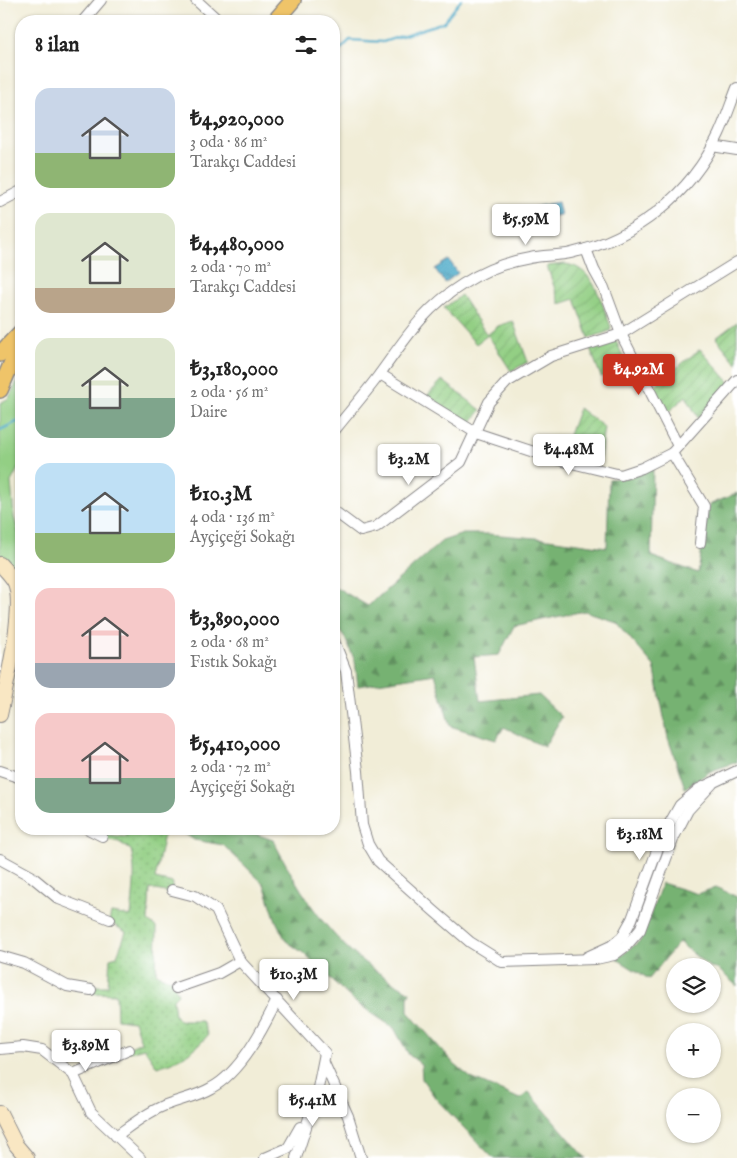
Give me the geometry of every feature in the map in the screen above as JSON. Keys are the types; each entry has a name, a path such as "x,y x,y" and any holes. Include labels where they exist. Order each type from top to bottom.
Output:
{"main road":[{"path":"280,15 293,0"},
{"path":"292,15 304,0"},
{"path":"0,354 15,338"},
{"path":"2,379 15,358"}],"street":[{"path":"88,15 101,0"},
{"path":"196,0 212,15"},
{"path":"340,424 380,374 410,329 437,303 463,284 494,268 530,258 570,254 638,227 672,199 696,174 719,134 737,88"},
{"path":"712,146 737,150"},
{"path":"0,202 15,194"},
{"path":"586,248 594,270 604,288 621,334 675,450 704,506 700,543"},
{"path":"340,516 361,531 376,527 461,462 490,402 513,378 551,356 621,334 737,262"},
{"path":"380,374 476,433 555,459 621,475 642,468 675,450 737,380"},
{"path":"0,564 15,577"},
{"path":"0,715 15,628"},
{"path":"340,656 346,671 350,696 362,825 368,844 378,861 434,911 492,958 502,962 596,959 614,955 626,946 640,930 674,837 688,810 712,784 737,771"},
{"path":"0,771 15,776"},
{"path":"0,859 31,876 59,899 110,918"},
{"path":"172,890 195,896 216,910 240,961 324,1053 324,1063 296,1158"},
{"path":"0,956 24,963 66,986 91,990"},
{"path":"176,988 219,973 240,961"},
{"path":"116,1136 159,1108 211,1089 224,1080 265,1025 277,1000"},
{"path":"0,1049 22,1047 42,1050 73,1074 91,1112 140,1158"},
{"path":"73,1074 129,1050"},
{"path":"265,1158 282,1151 292,1144 324,1063"},
{"path":"324,1063 348,1116 360,1158"},
{"path":"0,1113 16,1144 27,1158"}],"green space":[{"path":"565,264 575,267 590,279 600,297 611,327 610,331 589,338 575,299 560,304 547,266"},
{"path":"461,295 487,335 498,326 513,321 528,362 511,371 488,335 476,344 444,308"},
{"path":"737,322 737,364 716,338"},
{"path":"616,341 627,365 601,377 590,348"},
{"path":"700,349 730,383 698,418 686,396 664,416 653,387"},
{"path":"442,380 481,410 470,424 425,398"},
{"path":"15,386 15,474 11,482 15,521 15,574 0,555 0,403 9,398"},
{"path":"579,408 604,427 599,465 562,454"},
{"path":"653,466 651,556 698,573 709,505 737,493 737,762 711,771 685,788 668,738 654,666 615,621 584,611 514,626 499,655 474,657 480,701 539,695 562,717 544,747 504,727 496,740 450,726 435,674 358,686 355,661 340,631 340,590 368,606 442,541 463,534 548,539 607,547 609,479 631,477"},
{"path":"102,835 126,837 126,835 164,835 155,879 173,883 171,893 150,889 148,921 157,928 156,972 162,977 172,979 178,994 173,999 175,1015 179,1021 202,1021 208,1035 185,1055 157,1067 144,1048 129,1052 128,1048 141,1042 134,1021 117,1019 116,994 91,993 91,986 108,986 110,958 117,956 126,932 109,922 111,913 131,916 133,891 134,866 131,850 119,842 101,838"},
{"path":"187,835 259,835 273,840 312,907 336,937 381,975 410,992 408,1012 455,1065 471,1078 520,1099 529,1092 586,1158 493,1158 436,1099 422,1079 421,1064 409,1055 394,1028 355,1002 302,952 286,941 276,921 264,884 223,845 194,840"},
{"path":"662,883 698,894 716,887 737,897 737,986 721,972 721,958 698,958 679,942 649,979 617,959 641,940"}],"water":[{"path":"558,202 561,215 537,219 534,207"},
{"path":"449,260 458,273 445,283 435,269"}],"waterway":[{"path":"340,50 350,40 383,42 444,22 461,0"},
{"path":"0,430 15,423"}]}
